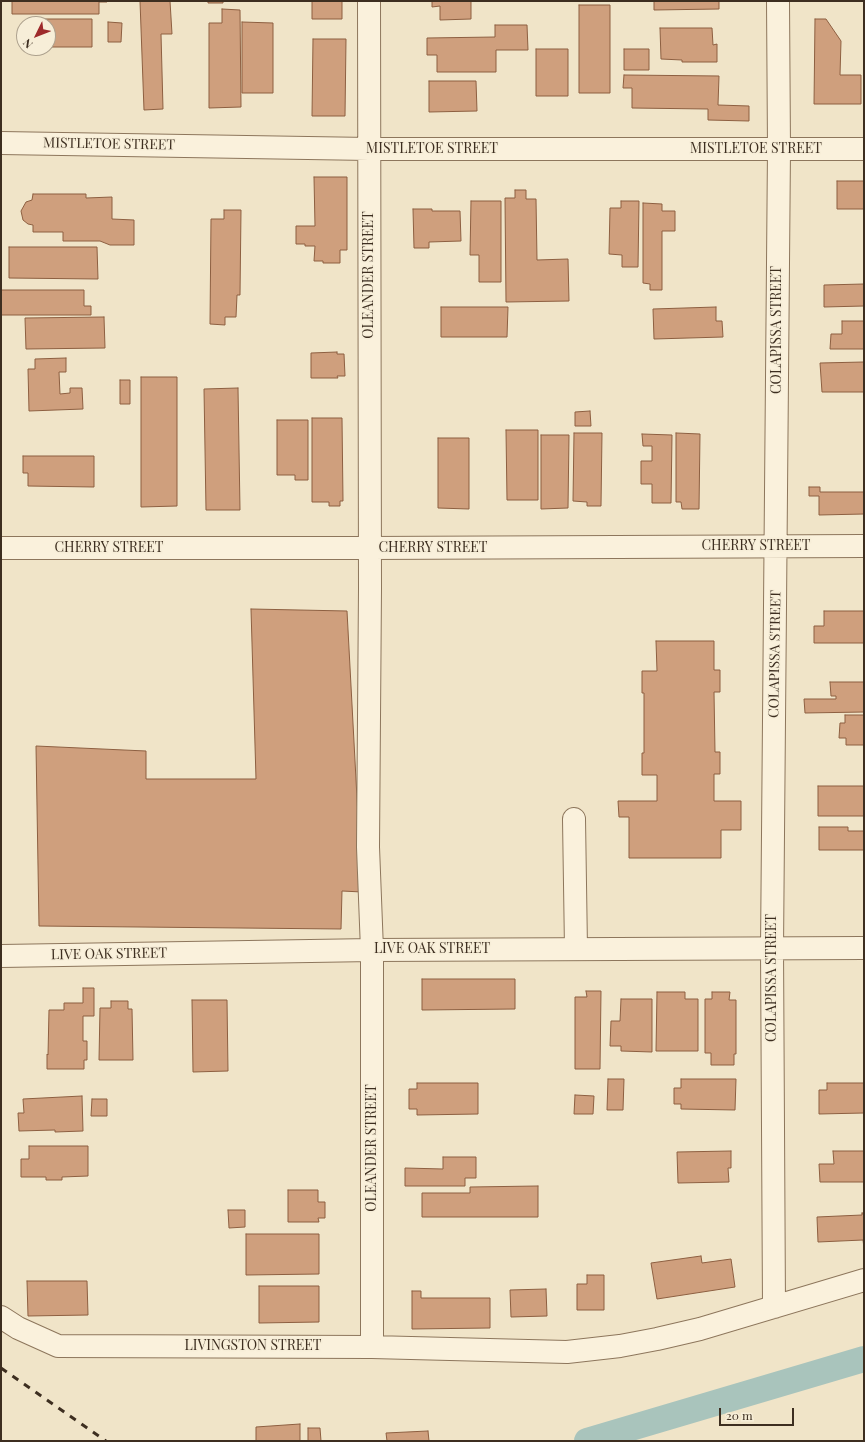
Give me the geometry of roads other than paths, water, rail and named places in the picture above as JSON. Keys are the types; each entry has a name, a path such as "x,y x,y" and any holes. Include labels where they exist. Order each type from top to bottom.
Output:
{"street":[{"name":"OLEANDER STREET","path":"369,1 368,847 372,950 372,1347"},
{"name":"COLAPISSA STREET","path":"774,1307 772,948 776,546 778,1"},
{"name":"MISTLETOE STREET","path":"1,143 369,149 864,149"},
{"name":"CHERRY STREET","path":"1,548 864,546"},
{"path":"574,819 576,949"},
{"name":"LIVE OAK STREET","path":"1,956 372,950 864,948"},
{"name":"LIVINGSTON STREET","path":"1,1317 18,1328 58,1346 372,1347 567,1352 657,1339 700,1329 864,1280"}],"waterway":[{"path":"587,1441 864,1359"}],"railway":[{"path":"1,1368 106,1441"}]}
